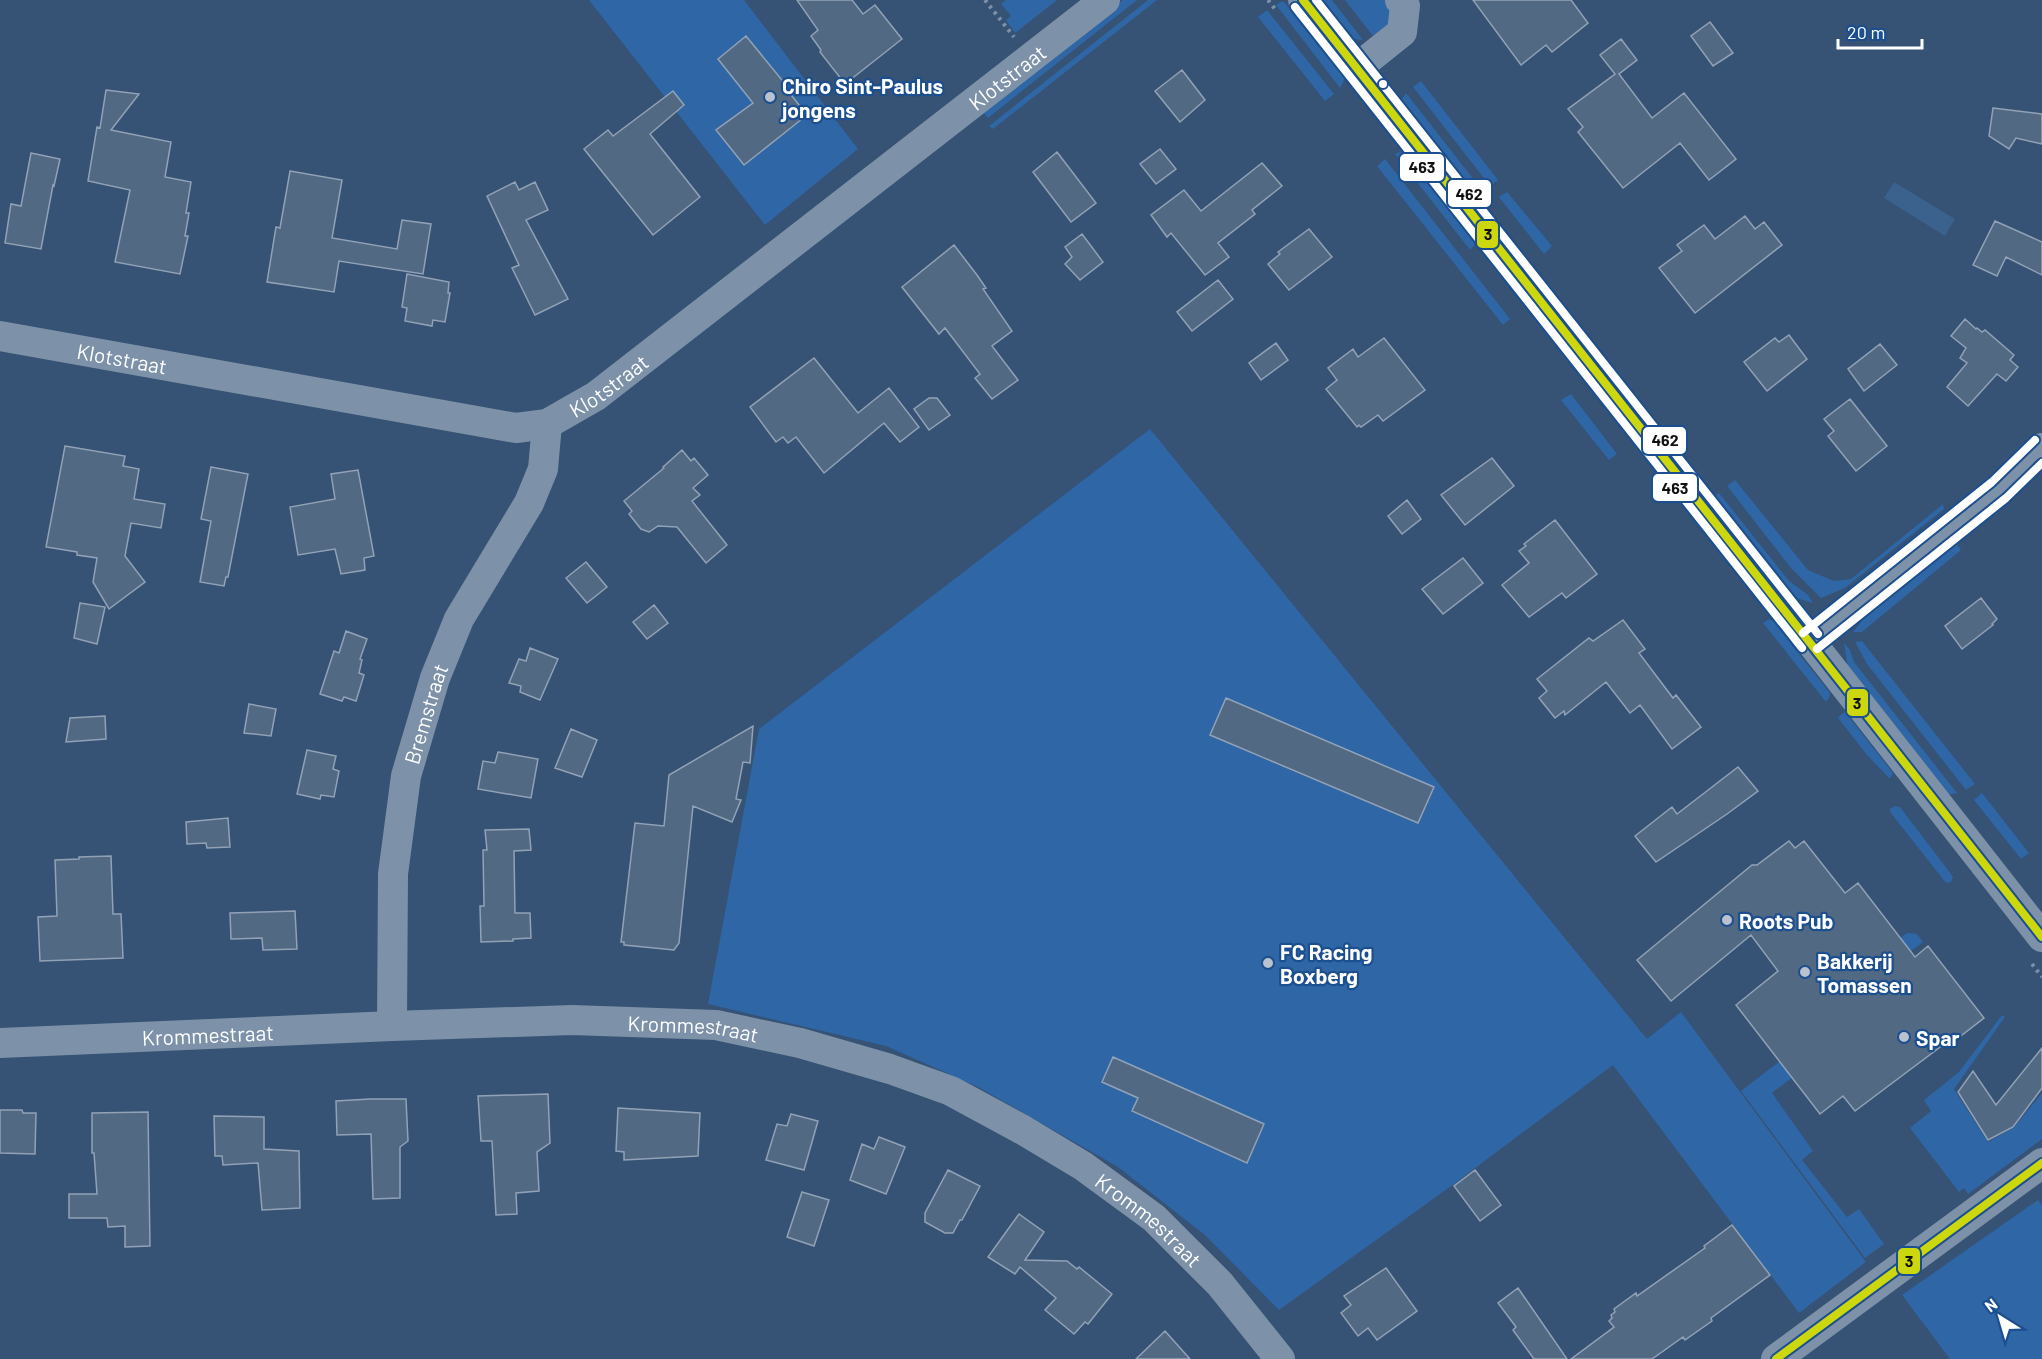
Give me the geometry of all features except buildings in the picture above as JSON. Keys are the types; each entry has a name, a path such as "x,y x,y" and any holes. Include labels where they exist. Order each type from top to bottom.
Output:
{"street":[{"name":"Klotstraat","path":"0,336 516,428 547,424 596,396 1105,0"},
{"path":"1303,0 2042,937"},
{"path":"1357,68 1402,32 1405,6 1400,0"},
{"name":"Bremstraat","path":"393,1026 393,874 406,776 435,678 459,619 529,503 537,484 543,469 547,424"},
{"path":"1810,641 1999,490 2042,448"},
{"name":"Krommestraat","path":"0,1044 572,1020 716,1025 812,1046 890,1069 951,1091 1083,1166 1154,1218 1220,1284 1280,1359"},
{"path":"1776,1359 2042,1163"}],"path":[{"path":"985,0 1012,35"}],"shaded area":[{"path":"589,0 744,0 858,149 765,225"},
{"path":"1006,0 1057,0 1015,33 1006,20 1011,16 1001,4"},
{"path":"1123,0 1137,0 988,118 982,111"},
{"path":"1148,0 1157,0 993,129 989,126"},
{"path":"1319,0 1332,0 1363,40 1349,36 1343,31"},
{"path":"1345,0 1388,0 1390,17 1387,25 1373,36"},
{"path":"1284,2 1345,78 1340,88 1276,5"},
{"path":"1267,10 1334,94 1325,101 1258,17"},
{"path":"1421,81 1498,180 1490,186 1413,87"},
{"path":"1406,93 1482,190 1473,194 1401,101"},
{"path":"1405,153 1474,241 1474,246 1470,250 1395,154"},
{"path":"1385,159 1510,319 1503,325 1377,166"},
{"path":"1894,182 1955,219 1945,236 1884,198"},
{"path":"1507,192 1552,246 1544,254 1499,197"},
{"path":"1571,394 1617,454 1609,460 1561,400"},
{"path":"1150,429 1647,1039 1681,1012 1866,1262 1799,1313 1613,1065 1454,1184 1279,1310 1205,1235 1118,1167 978,1087 886,1046 708,1004 759,729"},
{"path":"1735,480 1808,570 1834,581 1851,579 1943,504 1944,509 1845,588 1821,598 1791,568 1727,486"},
{"path":"1719,493 1789,581 1808,595 1813,603 1796,598 1788,592 1712,498"},
{"path":"1957,544 1961,550 1862,632 1853,632 1869,612"},
{"path":"1769,619 1774,622 1830,693 1826,702 1763,623"},
{"path":"1862,641 1975,784 1966,790 1867,664 1855,642"},
{"path":"1844,643 1850,650 1854,662 1957,793 1948,795 1848,669"},
{"path":"1845,712 1893,773 1890,779 1867,755 1838,718"},
{"path":"1982,793 2029,853 2021,859 1974,800"},
{"path":"1894,806 1900,807 1951,874 1953,877 1951,882 1946,883 1890,812"},
{"path":"1907,933 1917,934 1923,942 1882,973 1858,1027 1772,1093 1813,1151 1802,1160 1847,1217 1859,1209 1884,1244 1865,1258 1741,1091 1831,1022 1851,977"},
{"path":"2002,1015 2005,1017 1954,1089 1988,1142 2014,1127 2042,1093 2042,1139 1968,1194 1964,1188 1959,1192 1910,1128 1931,1111 1924,1100 1959,1072"},
{"path":"2038,1200 2042,1206 2042,1359 1950,1359 1902,1295"}],"transit line":[{"name":"3","path":"1303,0 2042,937"},
{"name":"462","path":"1316,0 1818,634"},
{"name":"463","path":"1295,7 1802,648"},
{"name":"462","path":"1803,633 1992,482 2035,440"},
{"name":"463","path":"1817,649 2006,498 2042,463"},
{"name":"3","path":"1776,1359 2042,1163"}],"place":[{"name":"Chiro Sint-Paulus jongens","path":"770,97"},
{"name":"Roots Pub","path":"1727,920"},
{"name":"FC Racing Boxberg","path":"1268,963"},
{"name":"Bakkerij Tomassen","path":"1805,972"},
{"name":"Spar","path":"1904,1037"}]}
